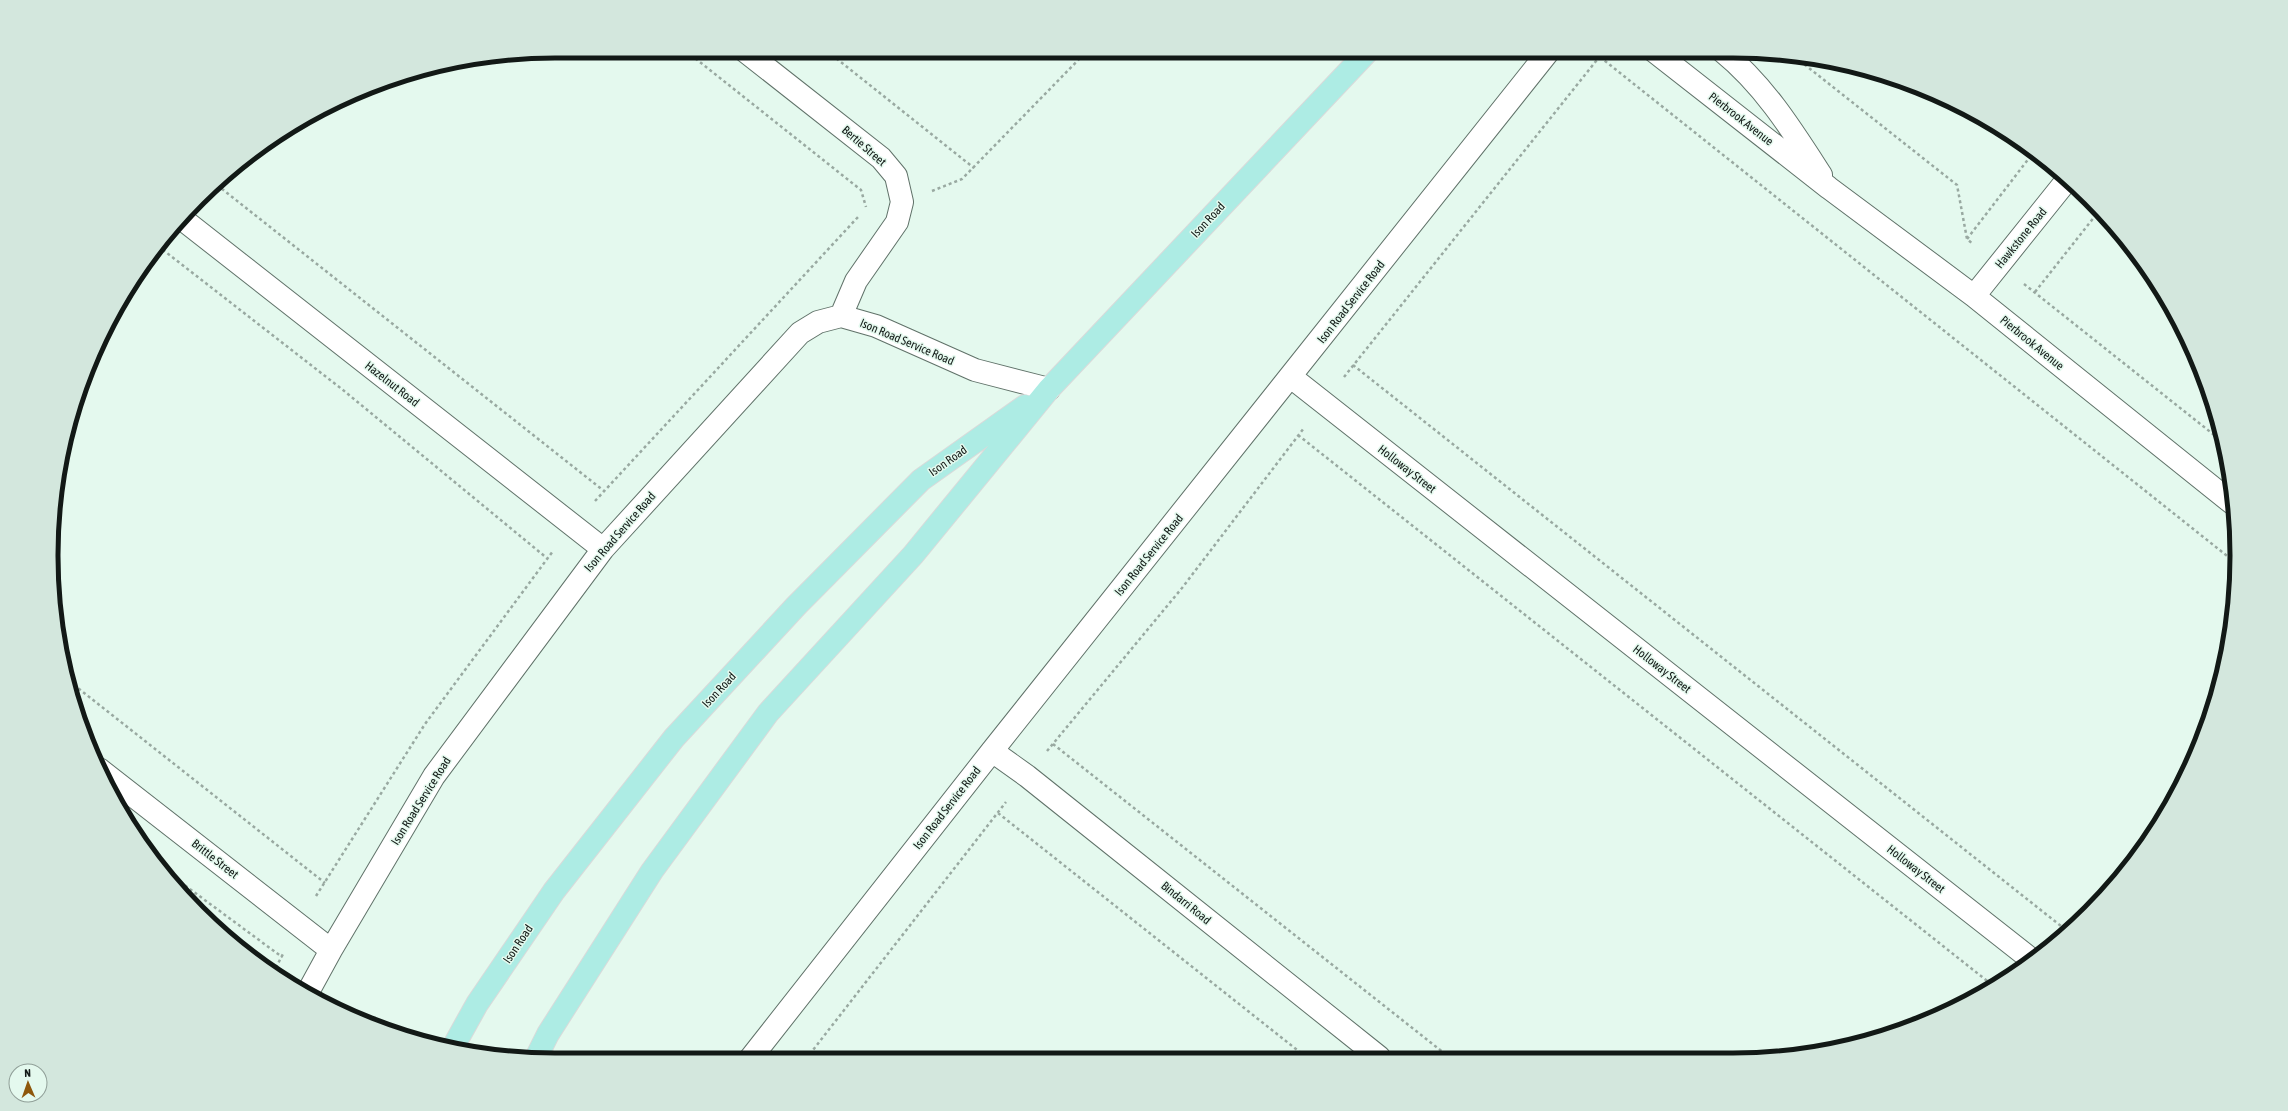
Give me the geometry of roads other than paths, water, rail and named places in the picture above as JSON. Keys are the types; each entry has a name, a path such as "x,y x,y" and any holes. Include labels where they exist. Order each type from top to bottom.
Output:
{"main road":[{"name":"Ison Road","path":"539,1052 548,1034 652,871 768,713 913,555 1049,389 1361,58"},
{"name":"Ison Road","path":"456,1042 477,1004 554,892 674,738 796,606 921,480 1049,389"}],"street":[{"name":"Bertie Street","path":"753,58 882,158 896,176 902,202 897,222 856,282 841,316"},
{"name":"Ison Road Service Road","path":"755,1053 992,751 1291,378 1543,58"},
{"name":"Pierbrook Avenue","path":"1663,58 1829,188 1974,296 2227,499"},
{"name":"Pierbrook Avenue","path":"1729,58 1762,90 1788,123 1829,188"},
{"name":"Hawkstone Road","path":"1974,296 2064,184"},
{"name":"Hazelnut Road","path":"186,222 602,549"},
{"name":"Ison Road Service Road","path":"310,988 434,776 602,549 800,333 818,322 841,316 876,326 975,370 1049,389"},
{"name":"Holloway Street","path":"1291,378 2027,956"},
{"name":"Bindarri Road","path":"992,751 1027,776 1375,1053"},
{"name":"Brittle Street","path":"110,777 331,950"}]}
